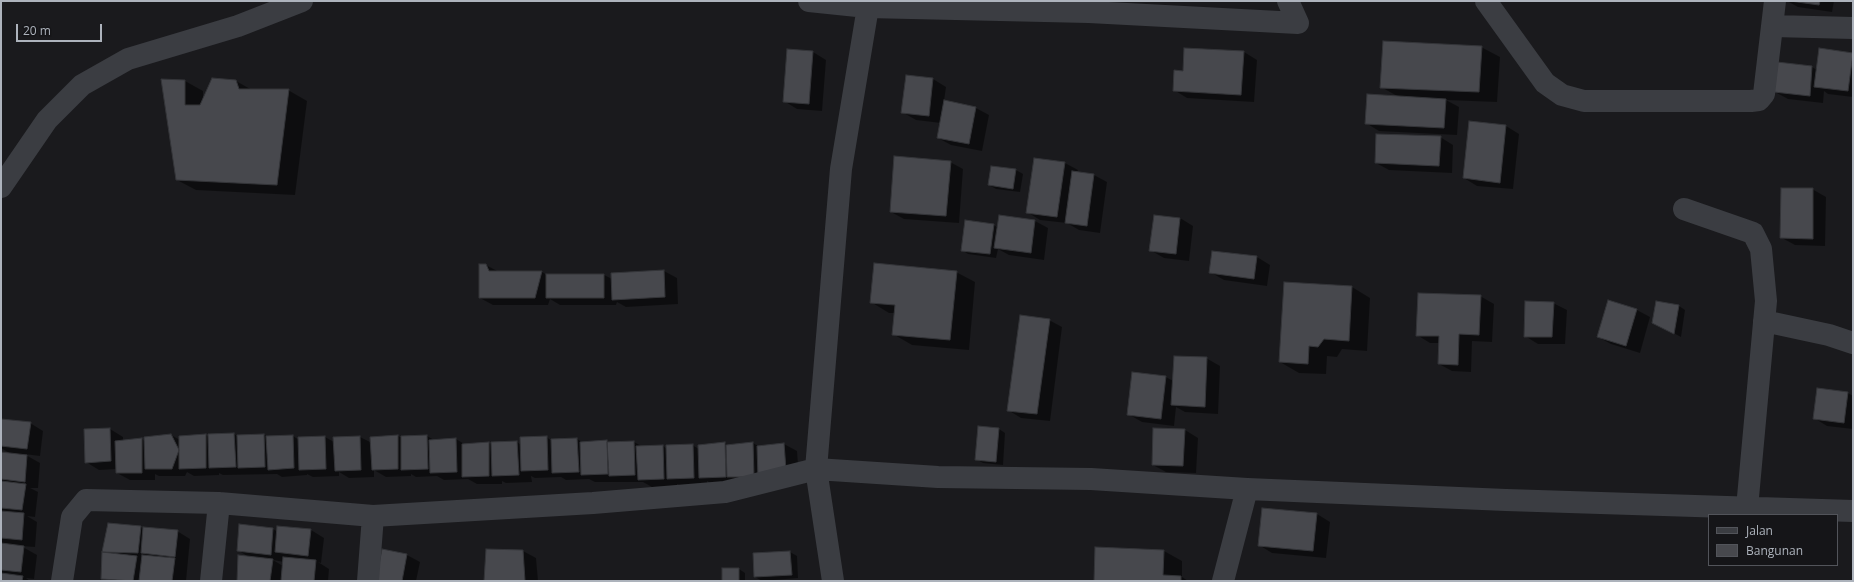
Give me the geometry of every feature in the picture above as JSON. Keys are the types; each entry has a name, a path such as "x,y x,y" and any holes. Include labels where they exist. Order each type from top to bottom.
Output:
{"street":[{"path":"1,187 47,120 82,85 128,59 238,26 302,1"},
{"path":"809,1 1089,12 1298,23 1288,1"},
{"path":"1486,1 1545,83 1562,95 1584,101 1759,100 1764,94 1775,1"},
{"path":"833,581 816,469 841,168 868,4"},
{"path":"1773,26 1853,28"},
{"path":"1684,209 1753,233 1761,249 1766,301 1747,508"},
{"path":"1764,321 1829,335 1853,343"},
{"path":"62,581 72,517 86,500 219,503 373,516 593,503 725,492 816,469 938,477 1091,479 1247,489 1506,500 1853,511"},
{"path":"1223,581 1247,489"},
{"path":"211,581 219,503"},
{"path":"368,581 373,516"}],"building":[{"path":"1790,1 1820,1 1819,5"},
{"path":"1383,41 1482,46 1479,92 1380,88"},
{"path":"1184,48 1244,51 1241,95 1173,91 1174,70 1183,71"},
{"path":"1819,48 1853,53 1848,91 1814,87"},
{"path":"787,49 813,51 809,104 783,102"},
{"path":"1777,62 1812,66 1810,96 1774,92"},
{"path":"906,75 933,78 929,116 901,113"},
{"path":"212,78 236,80 239,89 289,89 277,185 176,180 161,79 185,80 185,105 200,105"},
{"path":"1367,94 1446,99 1444,128 1365,124"},
{"path":"944,100 976,107 969,144 937,138"},
{"path":"1469,121 1506,125 1500,183 1463,178"},
{"path":"1376,134 1441,136 1439,166 1375,163"},
{"path":"894,156 951,161 946,216 890,212"},
{"path":"1034,158 1065,162 1057,217 1026,213"},
{"path":"991,166 1016,169 1013,189 988,185"},
{"path":"1072,171 1094,174 1087,226 1065,223"},
{"path":"1781,188 1813,188 1813,239 1780,238"},
{"path":"999,215 1035,220 1031,253 994,248"},
{"path":"1154,215 1180,218 1176,254 1149,251"},
{"path":"965,220 994,224 990,254 961,251"},
{"path":"1212,251 1257,256 1254,279 1209,273"},
{"path":"874,263 957,271 950,340 892,335 895,305 870,303"},
{"path":"479,264 486,264 489,271 542,271 535,298 479,298"},
{"path":"664,270 665,297 612,300 611,273"},
{"path":"546,274 604,274 604,298 546,298"},
{"path":"1284,282 1352,286 1349,341 1324,339 1318,347 1309,346 1308,364 1279,362"},
{"path":"1418,293 1481,295 1479,335 1459,334 1458,365 1438,364 1439,336 1416,336"},
{"path":"1608,300 1637,309 1626,346 1597,337"},
{"path":"1525,301 1554,302 1552,337 1524,337"},
{"path":"1656,301 1679,305 1674,334 1652,323"},
{"path":"1020,315 1050,319 1037,414 1007,411"},
{"path":"1174,356 1207,357 1205,407 1171,405"},
{"path":"1132,372 1166,376 1161,419 1127,415"},
{"path":"1817,388 1848,392 1844,423 1813,419"},
{"path":"1,419 31,422 27,449 1,446"},
{"path":"978,426 999,428 996,462 975,460"},
{"path":"110,428 111,461 85,463 84,429"},
{"path":"1153,428 1185,429 1183,466 1152,465"},
{"path":"234,433 236,467 209,468 208,434"},
{"path":"171,434 179,450 172,469 145,469 144,437"},
{"path":"206,434 206,468 179,469 179,436"},
{"path":"264,434 265,467 238,468 237,435"},
{"path":"293,435 294,468 268,470 266,436"},
{"path":"398,435 398,469 372,470 370,437"},
{"path":"427,435 428,469 401,470 401,436"},
{"path":"325,436 326,469 299,470 298,437"},
{"path":"360,436 361,470 335,471 333,437"},
{"path":"547,436 548,470 521,471 520,437"},
{"path":"142,438 142,473 116,473 115,441"},
{"path":"456,438 457,472 430,473 429,440"},
{"path":"577,438 579,472 552,473 551,439"},
{"path":"607,440 608,474 581,475 580,442"},
{"path":"517,441 519,475 492,476 491,442"},
{"path":"634,441 635,475 609,476 607,442"},
{"path":"489,442 489,476 462,477 462,444"},
{"path":"725,442 726,477 699,478 698,445"},
{"path":"753,442 754,477 727,477 726,445"},
{"path":"784,443 786,470 758,478 757,446"},
{"path":"693,444 694,478 667,479 666,445"},
{"path":"663,445 664,479 638,480 636,446"},
{"path":"1,452 27,455 25,482 1,479"},
{"path":"1,481 26,484 22,510 1,508"},
{"path":"1262,508 1317,513 1313,551 1258,546"},
{"path":"1,511 24,513 22,540 1,538"},
{"path":"108,523 141,526 138,553 102,552"},
{"path":"239,524 273,528 271,555 237,551"},
{"path":"277,526 311,529 308,556 275,552"},
{"path":"143,527 178,530 175,557 141,553"},
{"path":"1,543 24,546 21,572 1,570"},
{"path":"1095,547 1164,550 1163,575 1181,576 1181,581 1094,581"},
{"path":"382,549 407,554 402,581 376,581"},
{"path":"486,549 523,550 525,581 484,581"},
{"path":"790,551 792,575 754,577 753,553"},
{"path":"102,552 137,556 133,581 101,579"},
{"path":"142,555 175,558 172,581 139,581"},
{"path":"238,555 273,559 270,581 237,581"},
{"path":"283,557 316,560 314,581 281,581"},
{"path":"722,568 739,568 739,581 722,581"},
{"path":"1,573 23,576 22,581 1,581"}]}
